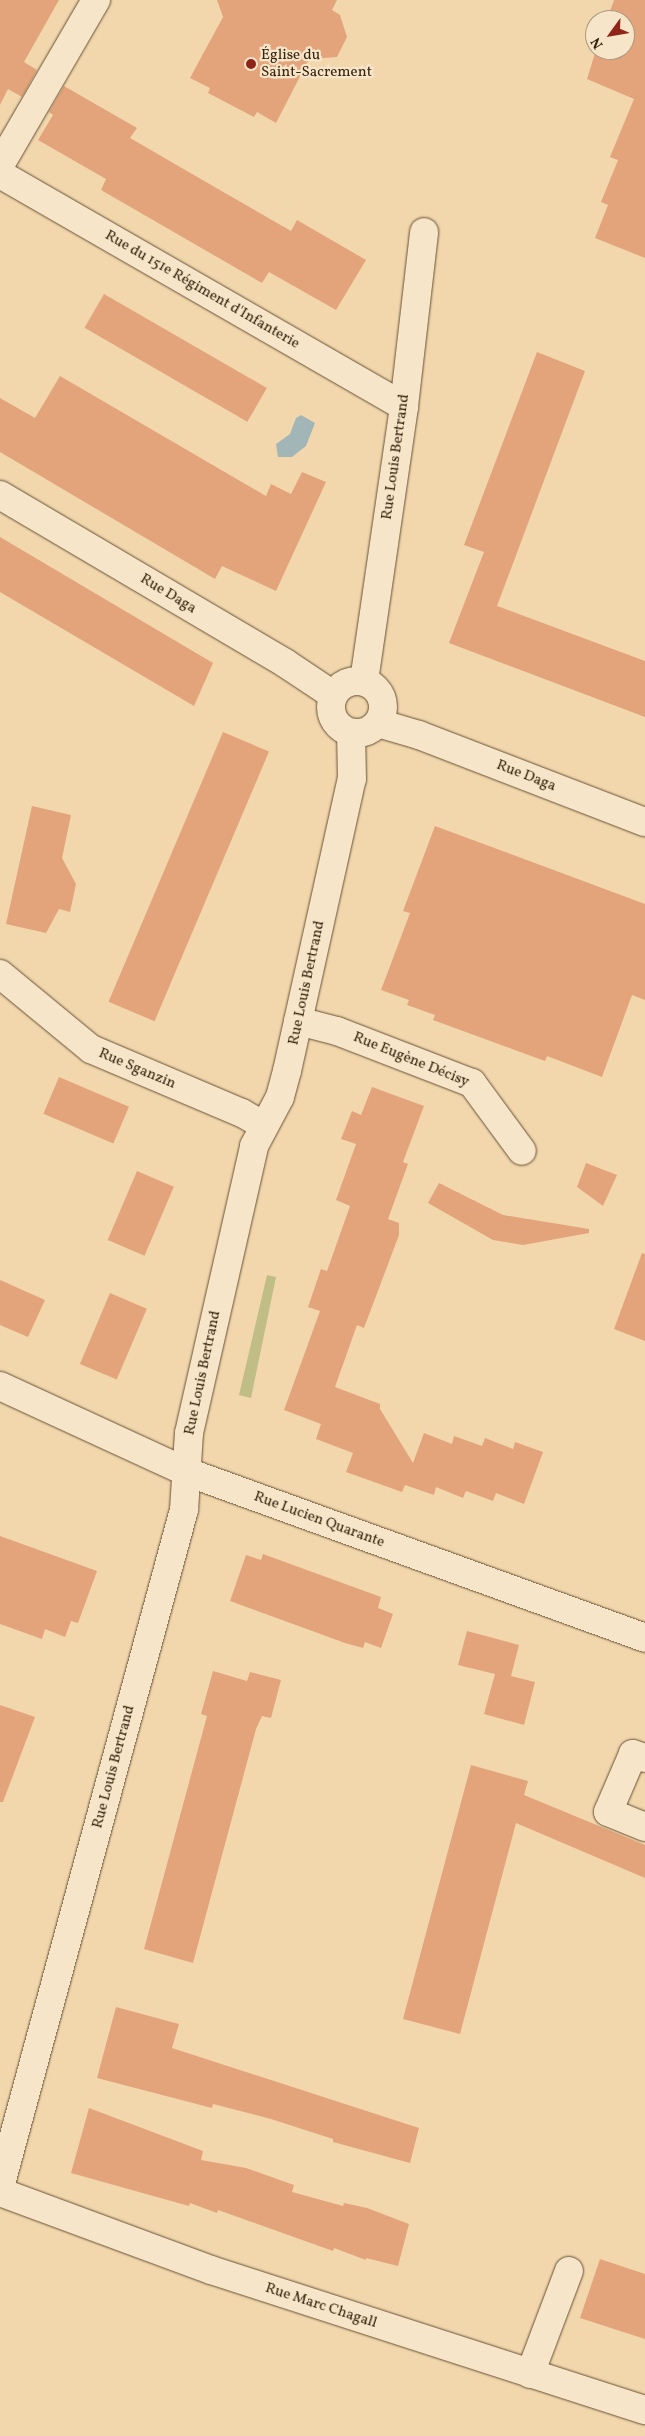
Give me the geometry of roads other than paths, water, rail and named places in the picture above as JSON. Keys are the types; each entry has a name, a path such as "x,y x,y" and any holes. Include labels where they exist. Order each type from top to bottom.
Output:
{"street":[{"path":"0,165 96,0"},
{"name":"Rue du 151e Régiment d'Infanterie","path":"0,174 404,406"},
{"name":"Rue Louis Bertrand","path":"364,681 404,406 424,232"},
{"name":"Rue Daga","path":"0,495 285,663 333,695"},
{"path":"364,681 383,698 382,716 378,723 366,732 351,733 333,718 333,695 343,684 364,681"},
{"name":"Rue Daga","path":"378,723 419,735 645,822"},
{"name":"Rue Louis Bertrand","path":"0,2187 184,1510 189,1433 254,1146 263,1125 280,1097 298,1021 352,779 351,733"},
{"name":"Rue Sganzin","path":"0,974 90,1049 242,1113 263,1125"},
{"name":"Rue Eugène Décisy","path":"298,1021 337,1031 472,1083 522,1151"},
{"name":"Rue Lucien Quarante","path":"0,1386 187,1472 645,1638"},
{"path":"645,1758 633,1754 608,1812 645,1827"},
{"name":"Rue Marc Chagall","path":"0,2192 211,2270 645,2410"},
{"path":"530,2374 569,2271"}],"place":[{"name":"Église du Saint-Sacrement","path":"251,64"}]}
